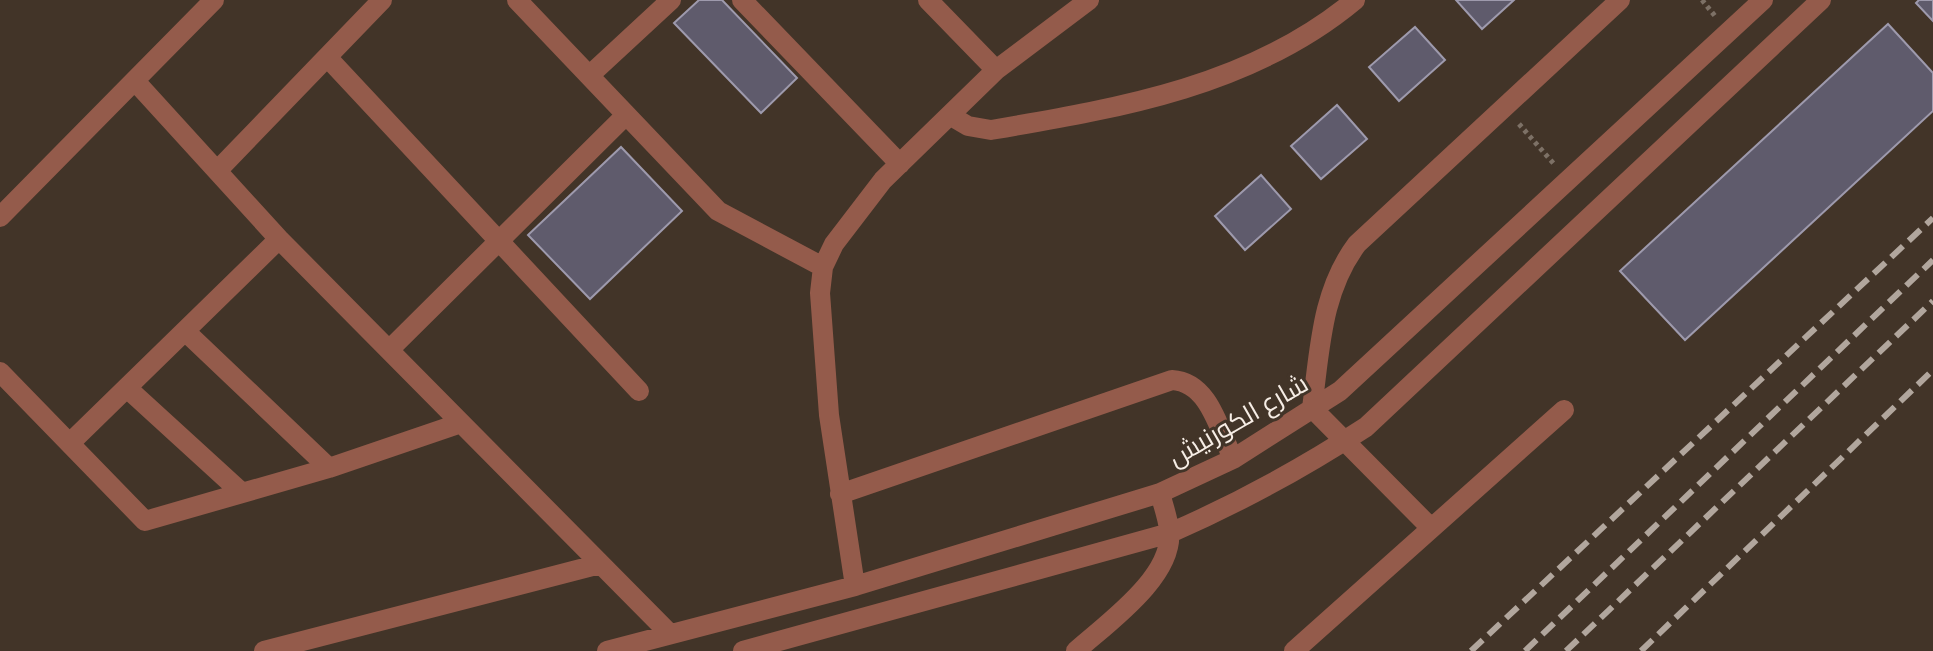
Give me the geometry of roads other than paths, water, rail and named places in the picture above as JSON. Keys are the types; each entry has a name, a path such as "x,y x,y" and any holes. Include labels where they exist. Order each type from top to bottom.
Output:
{"street":[{"path":"0,217 214,0"},
{"path":"217,171 382,0"},
{"path":"517,0 591,74 625,116 718,211 823,267"},
{"path":"591,74 671,0"},
{"path":"742,0 900,164"},
{"path":"928,0 996,70"},
{"path":"855,586 828,399 820,293 823,267 867,197 996,70 1089,0"},
{"path":"951,116 968,126 991,130 1149,100 1248,66 1333,18 1355,0"},
{"path":"1431,528 1312,408 1329,296 1341,266 1357,244 1620,0"},
{"name":"شارع الكورنيش","path":"607,651 855,586 1160,493 1233,459 1340,391 1763,0"},
{"path":"743,651 1170,533 1226,508 1344,441 1366,427 1821,0"},
{"path":"327,57 639,391"},
{"path":"135,81 279,239 670,634"},
{"path":"389,350 625,116"},
{"path":"70,443 279,239"},
{"path":"185,331 329,468"},
{"path":"0,372 145,521 329,468 461,423"},
{"path":"840,494 1172,380 1184,381 1200,389 1233,459"},
{"path":"127,388 242,493"},
{"path":"1294,651 1564,410"},
{"path":"1076,651 1144,590 1162,563 1170,533 1160,493"},
{"path":"264,651 600,564"}],"railway":[{"path":"1471,651 1933,218"},
{"path":"1525,651 1933,260"},
{"path":"1566,651 1933,301"},
{"path":"1641,651 1933,370"}]}
